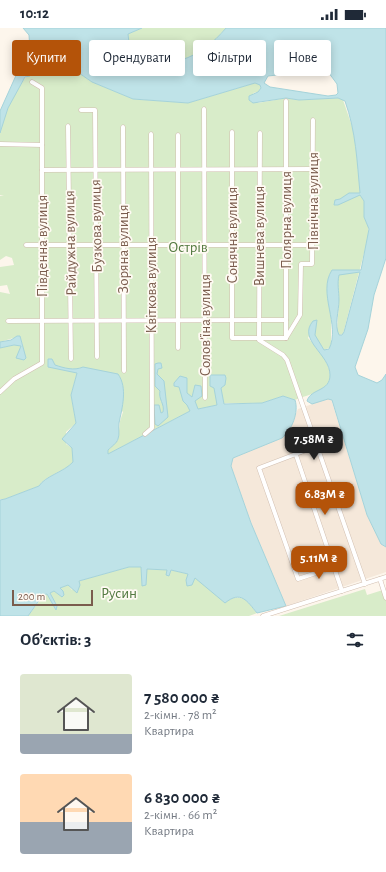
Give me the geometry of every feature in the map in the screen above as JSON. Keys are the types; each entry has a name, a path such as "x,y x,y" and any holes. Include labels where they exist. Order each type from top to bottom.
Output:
{"street":[{"name":"Південна вулиця","path":"0,392 14,379 42,363 42,88 32,82"},
{"name":"Полярна вулиця","path":"286,101 286,338"},
{"name":"Соловʼїна вулиця","path":"204,109 205,398"},
{"name":"Бузкова вулиця","path":"81,110 95,110 97,356"},
{"name":"Північна вулиця","path":"286,338 300,315 301,264 312,264 313,120"},
{"name":"Райдужна вулиця","path":"68,126 71,359"},
{"name":"Зоряна вулиця","path":"123,127 124,371"},
{"name":"Сонячна вулиця","path":"232,132 232,338 259,340"},
{"name":"Вишнева вулиця","path":"259,340 260,132"},
{"name":"Квіткова вулиця","path":"145,434 152,428 151,134"},
{"path":"178,135 178,348"},
{"path":"0,144 42,145"},
{"path":"42,170 313,169"},
{"path":"26,245 312,245"},
{"path":"8,321 286,320"},
{"path":"259,340 286,338"},
{"path":"259,340 285,357 365,584"},
{"path":"317,446 259,468 298,579 334,567"},
{"path":"296,455 342,591"},
{"path":"263,616 386,577"},
{"path":"380,579 386,598"}],"shaded area":[{"path":"331,399 367,515 381,544 386,547 386,572 286,606 251,523 231,466 233,458 282,438 286,434 298,409"}],"green space":[{"path":"142,28 226,28 215,40 193,40 193,55 185,59 185,40 129,40 128,34"},
{"name":"Острів","path":"81,74 92,82 133,99 188,103 255,83 260,85 261,88 258,92 253,93 258,103 286,98 299,100 338,98 343,100 354,132 358,157 360,195 364,201 364,217 368,226 369,234 343,334 339,335 337,331 339,302 337,284 339,272 328,296 331,314 331,347 324,350 314,335 317,320 308,338 321,354 328,367 330,374 326,386 295,400 283,396 262,403 227,403 190,411 108,454 108,450 118,440 120,421 123,412 78,369 71,395 76,423 66,432 66,444 72,448 74,462 50,476 39,486 5,499 0,499 0,348 14,345 23,346 20,336 0,342 0,292 10,294 7,285 0,286 0,267 14,265 12,258 6,256 0,260 0,196 4,196 0,195 0,133 11,100 28,76 81,76"},
{"name":"Русин","path":"129,567 141,567 142,585 147,569 167,570 169,576 171,570 188,574 186,584 195,578 230,599 240,598 246,600 257,613 249,616 28,616 44,595 48,594 56,610 57,606 50,593 54,591 61,596 64,596 59,588 68,585 72,590 79,581"},
{"path":"365,589 367,595 386,589 386,616 279,616"}],"water":[{"path":"23,28 142,28 128,34 129,40 89,40 89,76 185,76 185,59 193,55 193,76 266,76 266,40 215,40 226,28 386,28 386,258 374,295 368,329 355,367 358,375 377,383 382,380 386,374 386,547 381,544 367,515 332,400 328,399 312,404 307,401 312,394 327,384 330,375 329,367 311,341 309,328 313,321 317,320 315,335 324,350 329,349 332,340 332,330 327,289 328,279 332,270 361,270 369,229 364,217 364,201 360,195 338,205 334,205 335,200 340,199 349,193 360,193 354,135 345,101 338,98 299,100 286,98 253,103 249,100 249,96 258,92 261,88 260,85 255,83 188,103 133,99 92,82 81,74 81,40 29,40 29,35","holes":["360,272 342,335 339,335 337,327 339,275"]},
{"path":"16,76 30,76 25,77 8,108 0,133 0,111"},
{"path":"17,336 20,336 26,358 24,360 16,358 21,346 14,345 0,348 0,342 11,340"},
{"path":"48,359 52,359 55,365 65,368 76,369 83,367 118,374 123,385 123,405 118,439 108,450 108,454 190,411 183,401 179,387 174,386 174,383 180,376 187,378 187,393 192,397 195,385 201,386 202,396 195,401 198,409 217,405 214,388 210,386 210,375 225,375 225,385 221,388 224,404 262,403 283,396 295,400 296,410 294,420 286,435 233,458 231,466 251,523 286,606 257,613 247,601 240,597 235,597 225,603 195,578 192,585 187,586 186,580 188,574 171,570 169,576 166,575 167,570 147,569 146,585 142,586 141,567 129,567 79,581 80,585 77,593 68,585 60,588 64,595 62,597 54,591 50,593 57,606 56,610 47,594 43,595 28,616 0,616 0,500 39,486 46,479 65,469 73,462 72,448 62,439 76,423 71,395 77,373 48,367"},
{"path":"161,363 162,368 158,369 157,374 164,381 168,417 158,426 155,424 154,405 159,405 161,413 163,412 163,409 160,391 155,386 155,364"}]}
